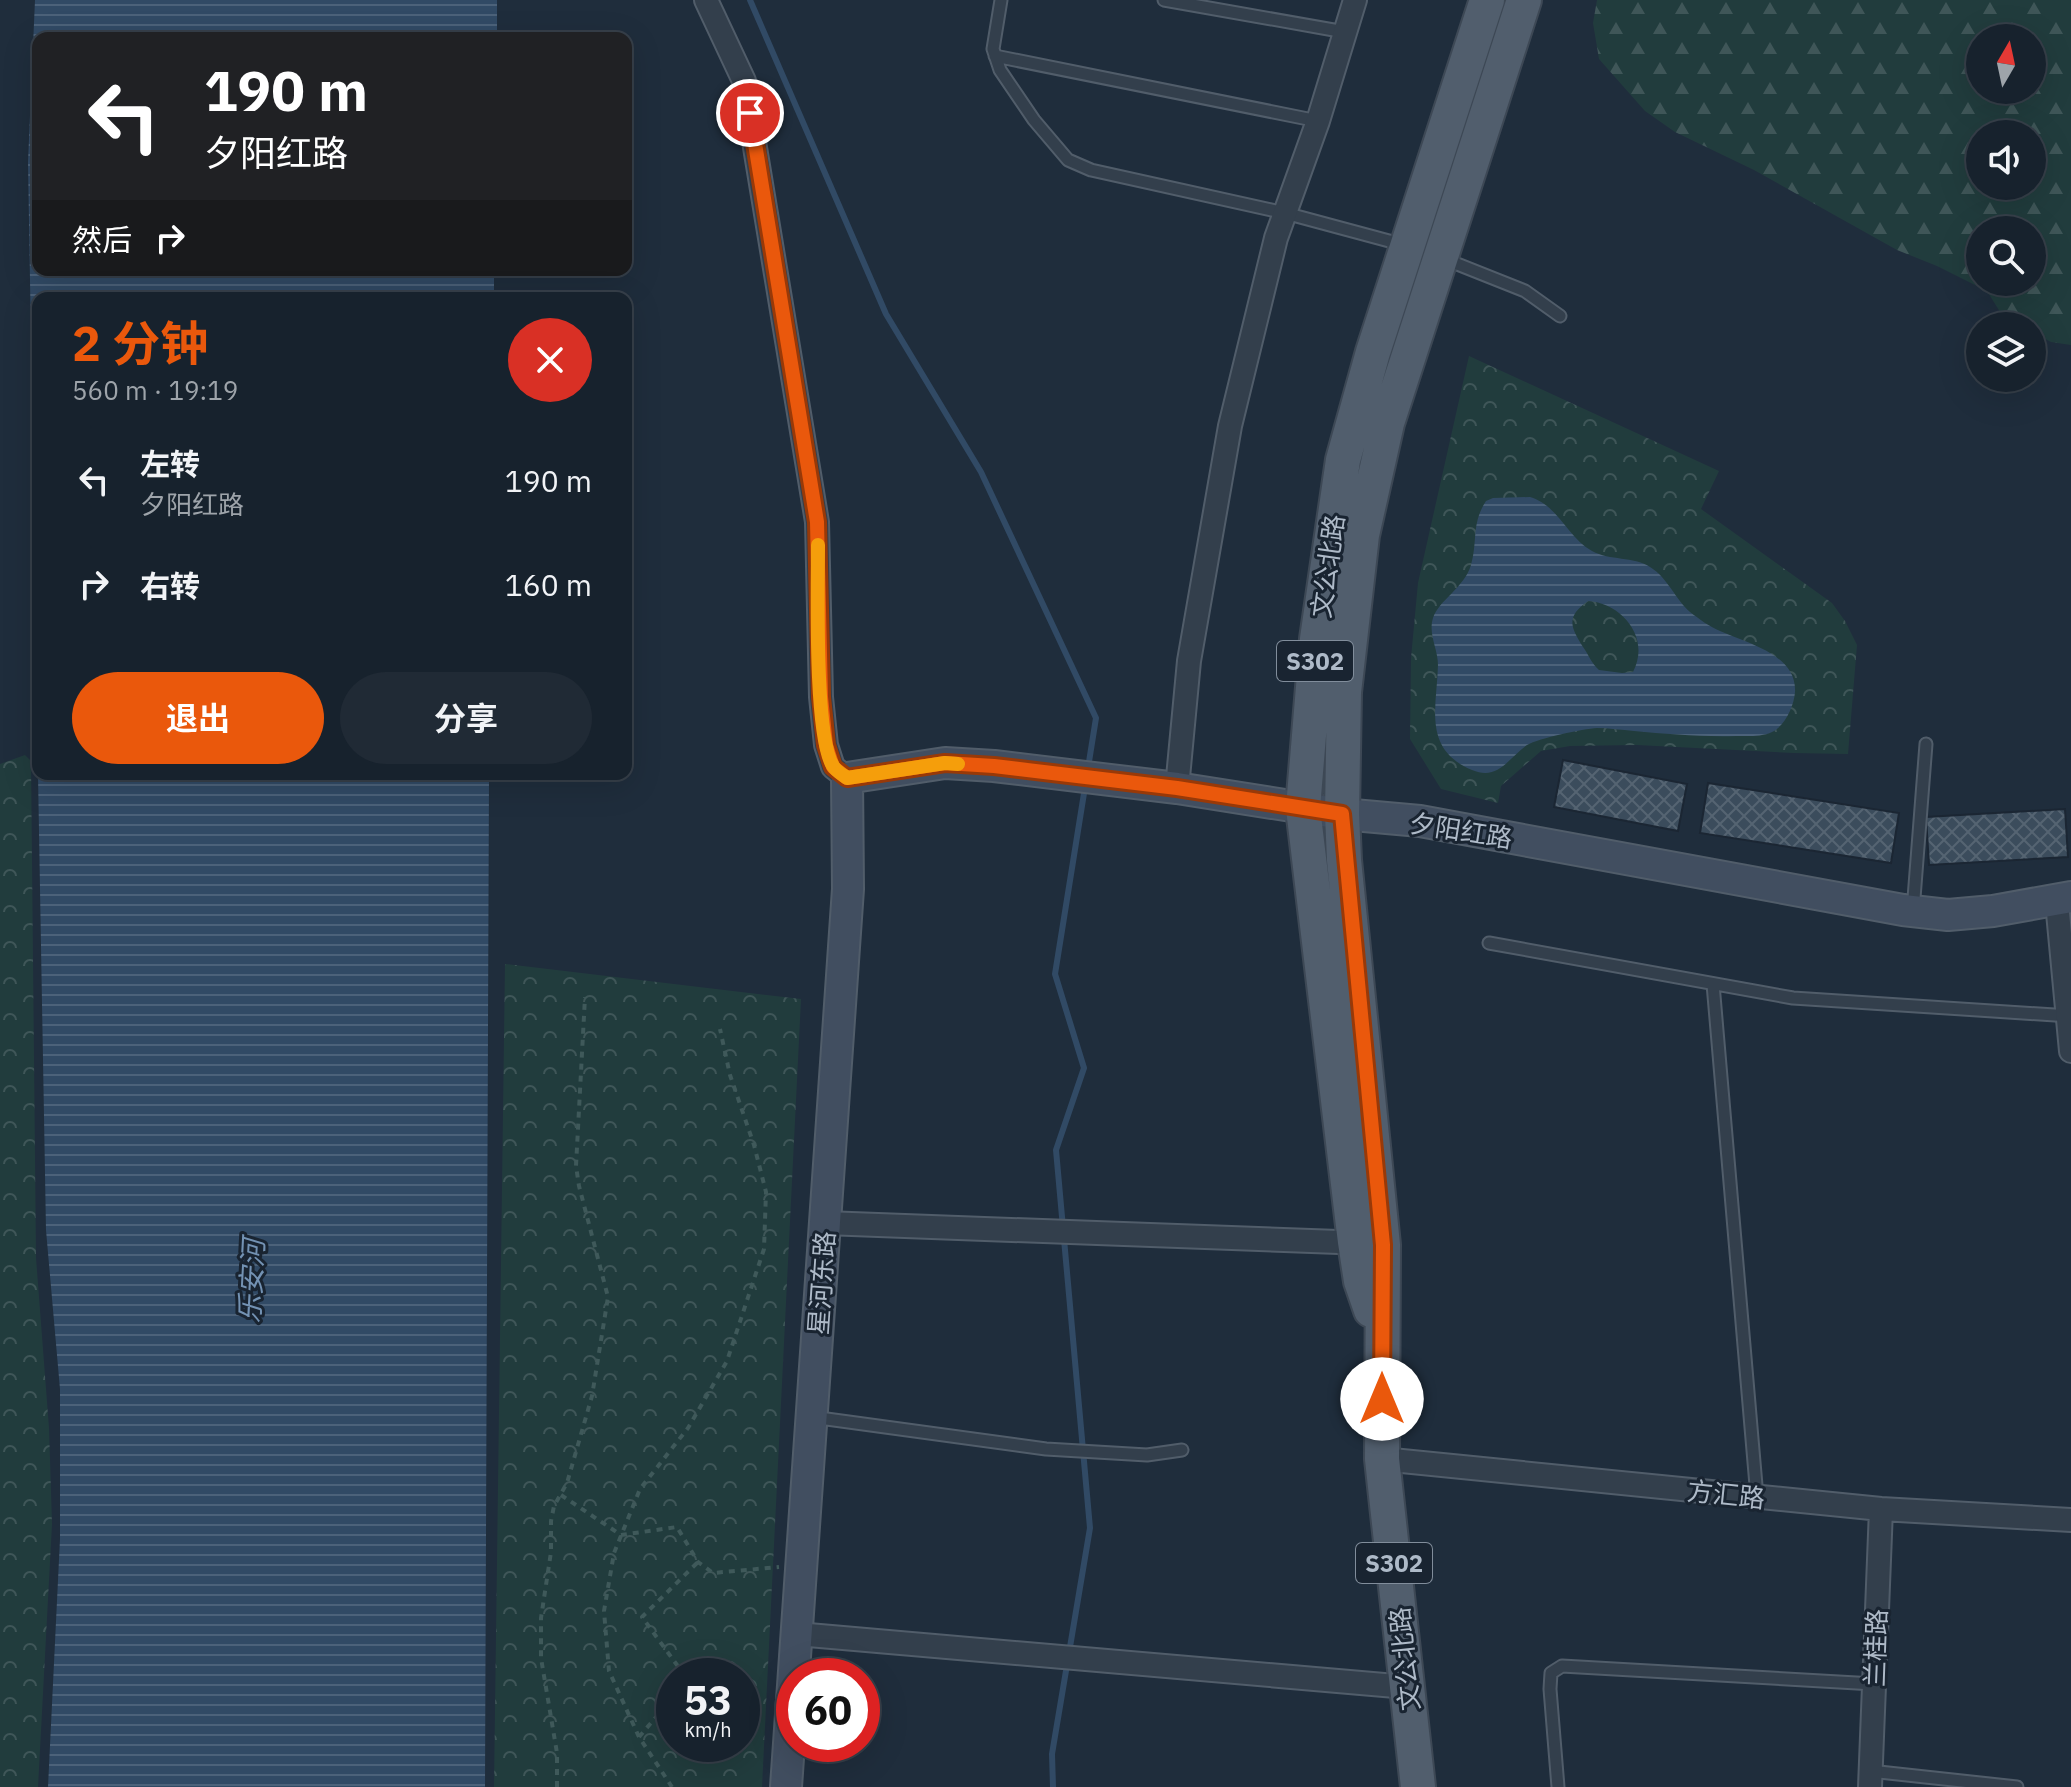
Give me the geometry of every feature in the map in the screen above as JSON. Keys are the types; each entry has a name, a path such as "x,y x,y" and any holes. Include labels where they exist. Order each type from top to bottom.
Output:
{"main road":[{"name":"文公北路","path":"1418,1787 1382,1459 1381,1339 1361,1281 1369,1244 1342,814 1344,692 1362,535 1423,251 1487,0"},
{"name":"文公北路","path":"1369,1244 1303,808 1317,639 1343,460 1524,0"}],"street":[{"path":"706,0 744,81 817,522 821,697 826,745 833,767 847,778"},
{"path":"1177,788 1189,661 1230,426 1276,238 1318,121 1355,0"},
{"name":"夕阳红路","path":"847,778 945,763 1177,788 1342,814 1420,821 1948,915 2064,900"},
{"name":"星河东路","path":"786,1787 848,889 847,778"},
{"path":"2064,900 2071,1051"},
{"path":"825,1223 1369,1244"},
{"name":"方汇路","path":"1382,1459 1881,1509 2071,1520"},
{"name":"兰桂路","path":"1870,1779 1881,1509"},
{"path":"797,1634 1407,1687"}],"lane":[{"path":"1001,0 993,49 1000,70 1068,160 1091,170 1285,213 1423,251 1525,291 1560,316"},
{"path":"1164,0 1345,32"},
{"path":"995,56 1318,121"},
{"path":"1913,911 1926,744"},
{"path":"1489,943 1793,998 2069,1016"},
{"path":"1713,984 1757,1497"},
{"path":"812,1417 1069,1450 1147,1455 1182,1450"},
{"path":"1558,1787 1550,1689 1551,1673 1562,1666 1874,1684"},
{"path":"1870,1779 2017,1787"}],"path":[{"path":"557,1787 557,1753 541,1658 541,1618 551,1552 551,1521 554,1506 567,1483 592,1396 608,1297 576,1166 585,997"},
{"path":"672,1787 639,1737 609,1671 604,1611 614,1553 640,1489 688,1428 727,1361 764,1249 766,1192 730,1075 720,1029"},
{"path":"561,1494 621,1535 677,1527 698,1562 713,1573 801,1566"},
{"path":"672,1658 642,1617 698,1562"},
{"path":"639,1737 656,1717"}],"green space":[{"path":"1597,0 2071,0 2071,345 2046,339 2046,312 2000,312 1990,296 2046,296 2046,216 1966,216 1966,280 1897,250 1754,170 1675,132 1645,111 1599,59 1593,23"},
{"path":"1469,356 1719,471 1701,509 1832,603 1857,645 1848,754 1637,745 1570,746 1541,751 1501,786 1498,803 1441,789 1410,739 1411,658 1418,583"},
{"path":"25,755 31,761 36,1258 49,1428 52,1524 38,1787 0,1787 0,764"},
{"path":"505,964 801,999 762,1787 494,1787"}],"water":[{"path":"35,0 497,0 497,32 34,32"},
{"path":"32,69 32,276 494,276 494,292 32,292 32,398 28,162"},
{"path":"1530,497 1540,501 1592,551 1650,567 1662,577 1685,607 1701,620 1779,659 1788,668 1795,692 1785,720 1772,732 1754,736 1697,736 1606,728 1561,734 1527,745 1489,773 1472,770 1456,761 1445,751 1436,725 1438,665 1432,624 1440,605 1468,573 1478,517 1486,501","holes":["1588,601 1600,603 1622,615 1636,635 1638,659 1633,672 1599,670 1575,634 1572,623 1576,612"]},
{"name":"乐安河","path":"38,780 489,780 485,1787 48,1787 60,1539 60,1389 46,1230"}],"building":[{"path":"1563,760 1687,784 1678,831 1554,807"},
{"path":"1708,783 1899,813 1891,863 1700,833"},
{"path":"2065,809 2068,857 1929,865 1926,817"}],"waterway":[{"path":"750,0 886,314 981,472 1096,718 1088,768"},
{"path":"1053,1787 1052,1754 1090,1528 1056,1150 1084,1068 1055,974 1085,787"}],"slow traffic":[{"path":"818,545 821,697 826,745 833,767 847,778 945,763 958,764"}],"route":[{"path":"750,113 817,522 821,697 826,745 833,767 847,778 945,763 994,766 1177,788 1342,814 1383,1245 1382,1399"}]}
